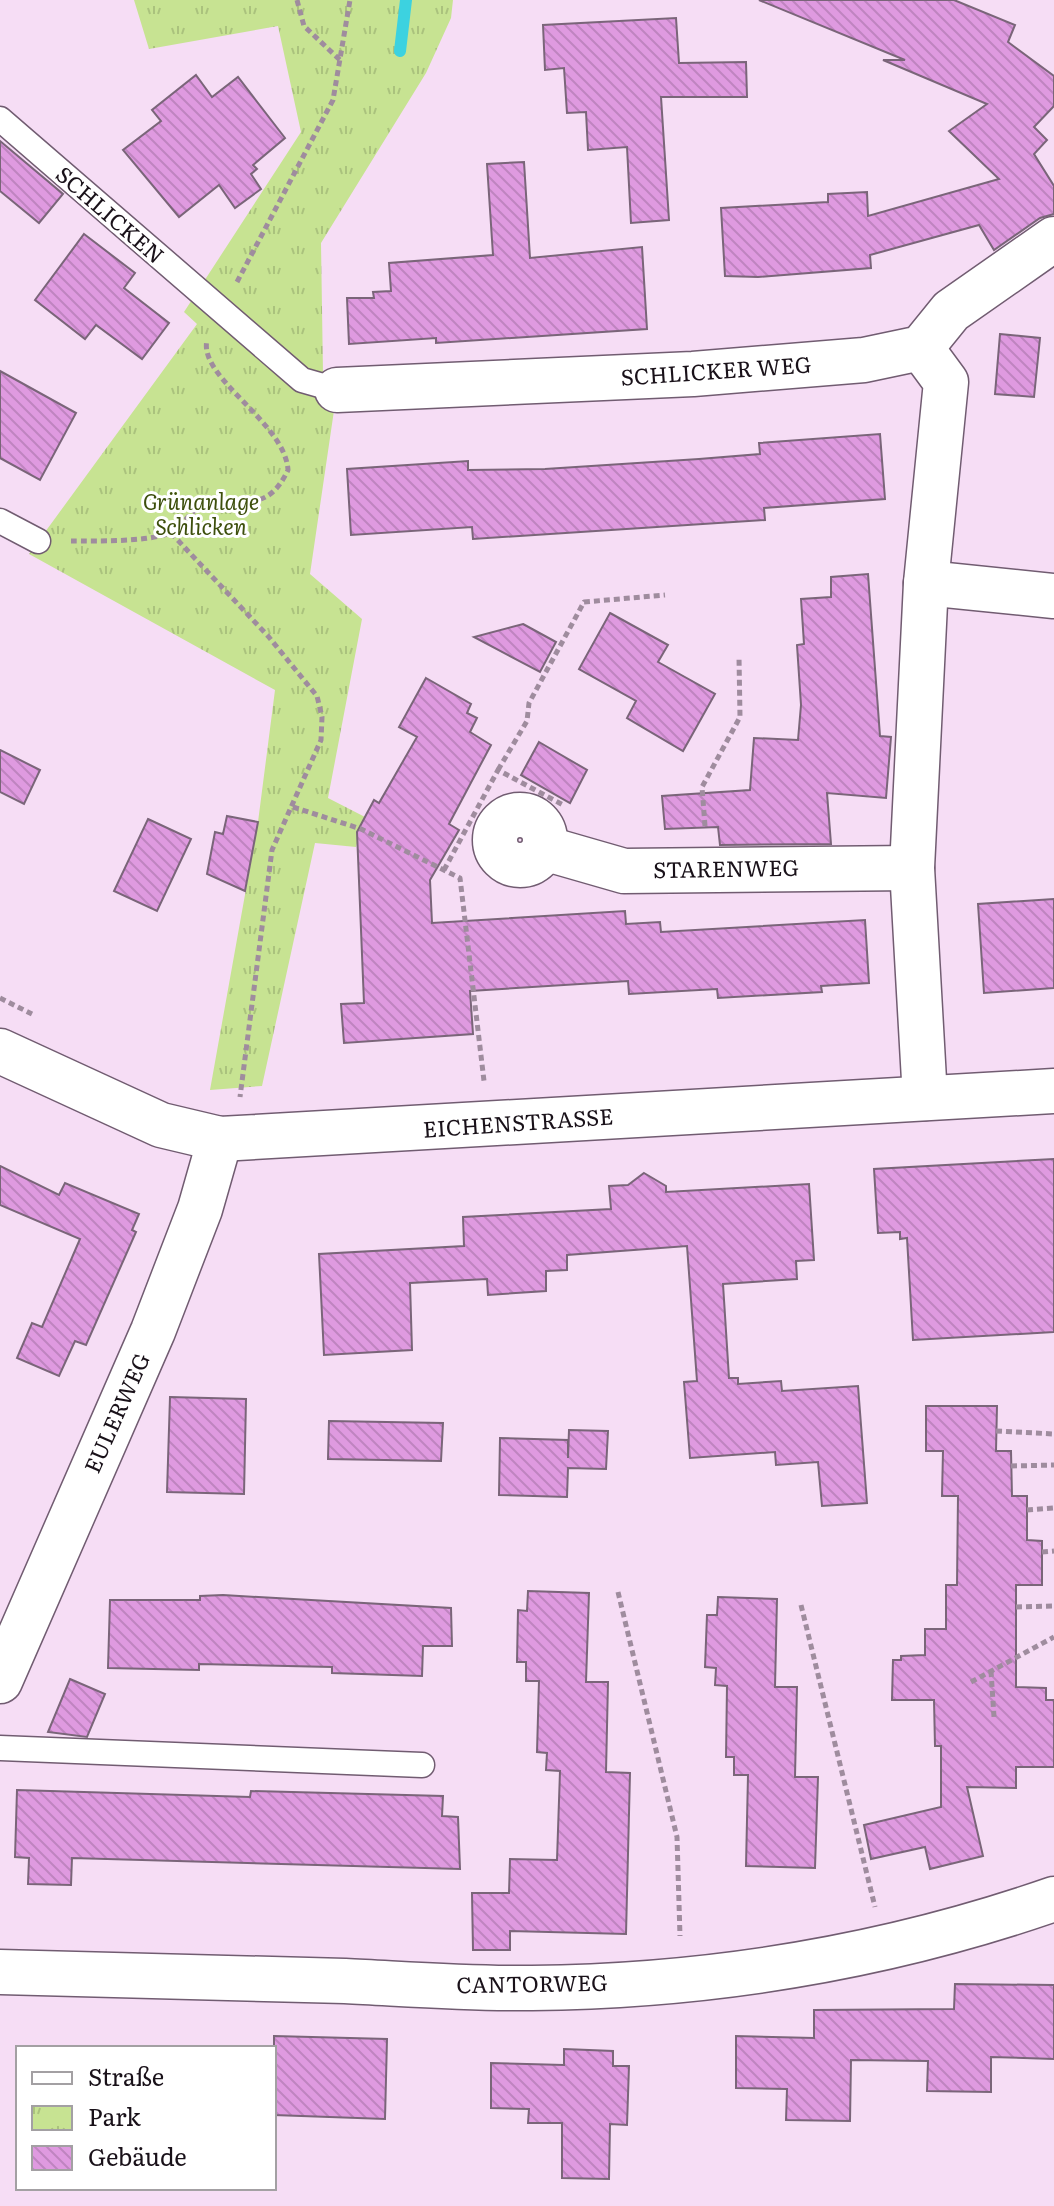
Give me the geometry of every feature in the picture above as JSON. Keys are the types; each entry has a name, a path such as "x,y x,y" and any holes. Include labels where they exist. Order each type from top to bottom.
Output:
{"street":[{"path":"925,1098 912,868 926,583 946,382 921,348 951,311 1054,239"},
{"name":"SCHLICKER WEG","path":"337,390 693,374 864,360 921,348"},
{"path":"926,583 1054,596"},
{"name":"STARENWEG","path":"544,848 624,871 912,868"},
{"name":"EICHENSTRASSE","path":"0,1051 161,1125 220,1139 1054,1091"},
{"name":"EULERWEG","path":"0,1681 153,1331 200,1209 220,1139"},
{"name":"CANTORWEG","path":"0,1972 532,1988 679,1979 773,1968 887,1948 975,1926 1054,1899"}],"lane":[{"name":"SCHLICKEN","path":"0,119 302,380 337,390"},
{"path":"0,521 38,541"},
{"path":"0,1748 422,1765"}],"path":[{"path":"297,0 304,26 341,60"},
{"path":"38,541 107,541 171,533 199,507 262,500 276,490 288,470 288,459 274,435 208,359 205,347 209,333 333,100 350,0"},
{"path":"171,533 268,636 317,696 322,717 321,740 272,850 240,1098"},
{"path":"498,770 527,721 529,703 584,602 665,595"},
{"path":"707,869 702,787 740,717 739,657"},
{"path":"293,807 361,829 460,878 489,1125"},
{"path":"996,1431 1054,1434"},
{"path":"1011,1466 1054,1465"},
{"path":"1027,1510 1054,1508"},
{"path":"1042,1552 1054,1551"},
{"path":"618,1592 677,1837 679,1914"},
{"path":"801,1605 869,1887"},
{"path":"1016,1607 1054,1606"},
{"path":"971,1682 1054,1637"},
{"path":"991,1671 994,1717"}],"green space":[{"name":"Grünanlage Schlicken","path":"134,0 453,0 451,18 426,73 321,243 323,373 337,390 310,574 362,619 328,798 365,817 356,847 315,843 262,1086 210,1090 258,822 275,690 29,554 197,324 184,312 301,132 278,26 149,49"}],"building":[{"path":"759,0 954,0 1015,25 1008,42 1054,76 1054,106 1034,127 1047,140 1034,154 1054,186 1054,214 1040,218 994,250 979,225 870,255 871,268 758,277 725,276 721,208 828,202 828,194 867,192 868,216 999,179 949,131 987,104 883,60 905,60"},
{"path":"676,18 679,63 746,62 747,97 661,97 669,220 631,223 627,147 588,150 586,112 567,113 564,68 545,70 543,25"},
{"path":"196,75 212,97 238,77 285,138 253,165 257,169 251,174 261,189 235,208 219,185 179,217 123,150 161,121 152,110"},
{"path":"0,141 63,194 39,223 0,191"},
{"path":"524,162 530,258 642,247 647,329 436,343 436,338 349,344 347,298 374,298 373,292 391,291 389,263 493,255 487,164"},
{"path":"84,234 135,273 124,288 169,323 142,359 96,325 85,339 35,300"},
{"path":"1000,334 1040,338 1034,397 995,394"},
{"path":"0,371 76,413 40,480 0,458"},
{"path":"880,434 885,499 764,508 765,520 473,539 472,527 351,535 347,469 468,461 468,470 545,469 699,459 760,454 759,443"},
{"path":"868,574 880,736 891,737 886,798 827,793 831,844 720,845 718,827 665,829 662,796 750,790 754,738 798,740 801,705 797,645 804,644 801,599 831,597 831,577"},
{"path":"610,613 668,645 658,662 715,694 683,751 627,718 636,701 579,669"},
{"path":"523,624 556,642 540,672 474,637"},
{"path":"426,678 471,704 467,713 477,718 470,732 491,745 449,824 459,830 430,880 432,923 625,911 626,924 660,922 661,932 865,920 869,983 821,986 822,992 718,998 717,989 629,994 628,981 470,991 473,1034 344,1043 341,1004 364,1003 357,832 374,800 379,803 417,737 399,727"},
{"path":"539,742 587,770 570,803 521,775"},
{"path":"0,750 40,770 24,804 0,792"},
{"path":"227,816 258,822 245,891 207,874 215,832 223,834"},
{"path":"148,819 191,839 157,911 114,891"},
{"path":"1054,899 1054,988 984,993 978,904"},
{"path":"1054,1159 1054,1332 913,1340 907,1238 900,1239 900,1232 878,1233 874,1169"},
{"path":"0,1166 59,1195 65,1183 139,1214 132,1230 136,1232 86,1345 75,1341 59,1376 17,1358 32,1323 42,1327 80,1239 0,1205"},
{"path":"644,1173 666,1186 666,1192 809,1184 814,1260 796,1261 797,1279 723,1284 729,1378 738,1378 738,1384 781,1381 782,1391 858,1386 867,1503 822,1506 818,1462 776,1465 775,1452 690,1458 684,1382 697,1381 687,1246 567,1255 567,1270 546,1271 546,1291 488,1295 487,1279 410,1283 412,1350 324,1355 319,1254 464,1246 463,1217 611,1209 609,1186 628,1185"},
{"path":"170,1397 246,1399 244,1494 167,1492"},
{"path":"926,1406 997,1406 996,1451 1011,1451 1012,1496 1027,1496 1027,1540 1042,1541 1042,1585 1016,1585 1016,1687 1046,1688 1046,1700 1054,1700 1054,1767 1016,1767 1016,1788 967,1787 983,1856 930,1869 925,1847 871,1859 864,1825 941,1807 941,1746 935,1746 934,1700 892,1700 893,1660 901,1660 901,1656 925,1655 925,1629 946,1629 946,1585 957,1585 958,1496 942,1496 943,1451 926,1451"},
{"path":"329,1421 443,1423 441,1461 328,1459"},
{"path":"569,1430 608,1431 606,1469 568,1468 567,1497 499,1495 500,1438 568,1440 568,1458"},
{"path":"528,1591 589,1593 586,1682 608,1682 606,1772 630,1773 626,1934 510,1931 510,1950 473,1950 472,1893 509,1893 510,1859 557,1860 560,1771 546,1770 547,1753 537,1752 539,1681 526,1681 526,1662 517,1662 518,1610 527,1611"},
{"path":"200,1596 451,1608 452,1646 423,1646 422,1676 332,1673 332,1667 199,1664 199,1670 108,1668 110,1600 200,1600"},
{"path":"718,1597 777,1599 775,1687 797,1687 795,1777 818,1777 815,1868 746,1866 748,1775 734,1775 734,1757 726,1757 727,1686 715,1685 716,1668 705,1667 707,1615 717,1615"},
{"path":"70,1679 105,1694 87,1737 48,1732"},
{"path":"17,1790 250,1797 251,1791 443,1796 442,1816 458,1817 460,1869 72,1858 71,1885 28,1884 29,1858 15,1857"},
{"path":"955,1984 1054,1985 1054,2059 991,2057 991,2092 927,2091 928,2061 851,2060 850,2121 786,2120 787,2089 736,2088 736,2036 814,2038 814,2010 954,2009"},
{"path":"274,2036 387,2039 385,2119 276,2115"},
{"path":"564,2049 613,2051 613,2066 629,2066 627,2125 610,2124 609,2179 562,2178 562,2123 528,2123 529,2109 491,2108 491,2063 564,2065"}],"waterway":[{"path":"400,51 406,0"}]}
